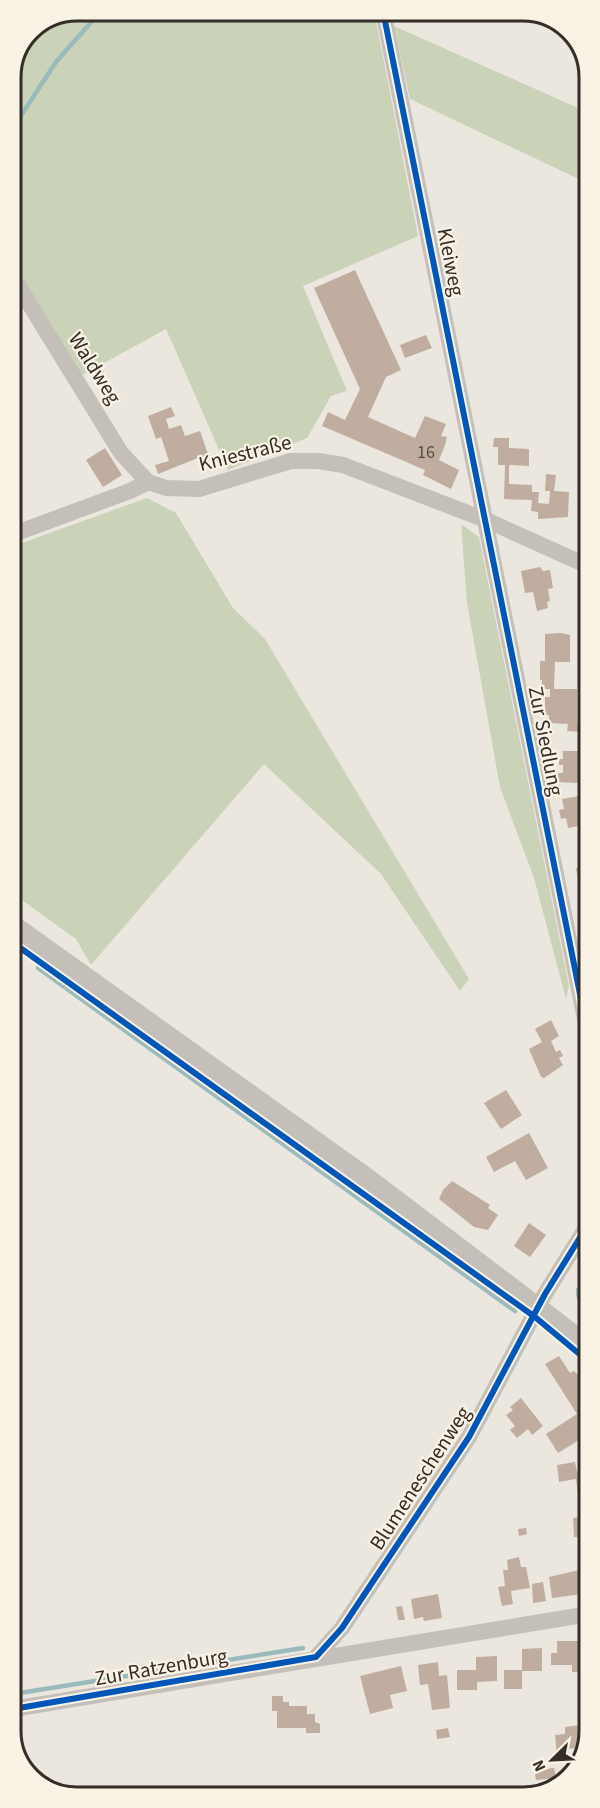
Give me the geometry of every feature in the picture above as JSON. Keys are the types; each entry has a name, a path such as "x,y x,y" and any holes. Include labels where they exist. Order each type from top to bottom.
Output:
{"street":[{"name":"Kleiweg","path":"385,21 486,520"},
{"name":"Waldweg","path":"21,290 121,453 148,482"},
{"name":"Kniestraße","path":"148,482 166,488 199,489 268,466 291,461 318,461 343,465 486,520 579,562"},
{"path":"21,531 130,491 148,482"},
{"name":"Zur Siedlung","path":"486,520 579,989"},
{"path":"21,931 369,1180 579,1339"},
{"name":"Blumeneschenweg","path":"316,1657 342,1628 469,1437 538,1307 579,1239"},
{"name":"Zur Ratzenburg","path":"21,1708 316,1657 579,1616"}],"green space":[{"path":"77,21 376,21 418,236 303,286 347,391 331,396 307,438 228,470 166,329 82,375 21,276 21,77 25,55 37,37 55,25"},
{"path":"394,26 579,108 579,179 410,99"},
{"path":"147,498 176,513 233,608 265,639 469,979 460,991 381,874 264,764 91,965 76,939 21,899 21,543"},
{"path":"461,524 479,537 569,986 566,999 534,878 500,787 467,603"}],"water":[{"path":"579,1287 579,1302 576,1296 576,1288"}],"building":[{"path":"355,270 401,370 386,377 368,417 415,438 425,416 446,424 441,436 447,437 439,460 459,470 451,489 423,475 425,470 322,426 328,412 345,420 360,389 314,288"},
{"path":"426,335 432,348 405,358 400,345"},
{"path":"171,407 175,416 166,419 169,429 181,425 185,436 200,431 208,454 158,474 155,465 169,461 161,437 156,439 148,416"},
{"path":"494,438 509,438 509,448 529,449 529,466 509,465 509,484 532,485 532,492 539,492 538,503 549,504 550,491 545,491 546,474 556,475 554,491 569,492 568,517 538,519 538,512 531,511 532,500 504,499 505,465 498,465 498,447 493,447"},
{"path":"105,448 122,475 103,487 86,460"},
{"path":"540,567 543,571 550,570 553,588 548,589 550,601 547,602 548,608 537,611 533,592 525,593 521,571"},
{"path":"545,634 570,635 570,662 555,662 554,689 577,689 579,732 567,731 568,724 549,723 549,715 545,715 545,697 550,697 550,689 542,689 540,661 545,661"},
{"path":"563,751 579,751 578,783 558,782 558,773 563,773 563,765 559,765 559,759 563,759"},
{"path":"579,796 579,826 568,828 566,818 561,819 559,810 564,809 562,799"},
{"path":"576,868 579,868 579,885"},
{"path":"551,1020 559,1036 551,1041 556,1052 560,1050 563,1056 559,1058 563,1065 544,1078 541,1077 529,1049 542,1042 535,1029"},
{"path":"506,1090 522,1115 501,1129 484,1103"},
{"path":"529,1133 548,1168 526,1180 515,1161 494,1172 486,1157"},
{"path":"452,1181 490,1205 488,1208 498,1215 488,1230 474,1227 439,1199 443,1190"},
{"path":"529,1223 546,1235 530,1257 514,1246"},
{"path":"559,1356 570,1373 574,1371 579,1376 579,1440 558,1453 546,1434 577,1414 545,1364"},
{"path":"521,1398 543,1426 532,1435 528,1429 517,1438 510,1430 515,1426 506,1415 513,1410 510,1407"},
{"path":"575,1462 577,1472 579,1471 579,1495 576,1479 559,1482 557,1465"},
{"path":"579,1517 579,1538 574,1537 573,1518"},
{"path":"526,1528 527,1534 519,1536 518,1529"},
{"path":"519,1557 521,1567 526,1567 530,1588 511,1591 513,1604 502,1606 498,1587 505,1586 503,1570 508,1570 507,1560"},
{"path":"579,1570 579,1595 552,1598 549,1577"},
{"path":"543,1582 546,1601 533,1603 532,1584"},
{"path":"438,1594 442,1618 424,1621 423,1617 414,1619 411,1599"},
{"path":"402,1606 405,1620 398,1620 396,1607"},
{"path":"557,1641 579,1641 579,1672 572,1672 572,1665 551,1665 551,1653 557,1653"},
{"path":"542,1648 542,1671 522,1671 522,1649"},
{"path":"497,1656 497,1681 477,1682 477,1690 457,1690 457,1670 476,1670 476,1657"},
{"path":"438,1662 439,1676 447,1675 450,1708 432,1710 428,1684 420,1685 418,1665"},
{"path":"401,1666 407,1691 390,1695 393,1708 370,1714 360,1676"},
{"path":"504,1670 522,1670 522,1689 504,1689"},
{"path":"272,1696 283,1696 283,1702 289,1702 289,1706 307,1706 307,1714 315,1714 315,1722 320,1724 320,1733 306,1733 306,1728 277,1728 277,1711 272,1711"},
{"path":"579,1725 576,1748 568,1749 569,1755 557,1756 555,1735 565,1734 565,1727"},
{"path":"448,1728 450,1737 437,1739 436,1730"},
{"path":"554,1768 556,1777 536,1780 534,1770"}],"waterway":[{"path":"21,116 56,62 92,21"},
{"path":"38,968 515,1311"},
{"path":"21,1693 303,1648"}],"cycle path":[{"path":"385,21 579,989"},
{"path":"21,948 535,1317 579,1354"},
{"path":"21,1708 316,1657 342,1628 469,1437 545,1294 579,1239"}]}
